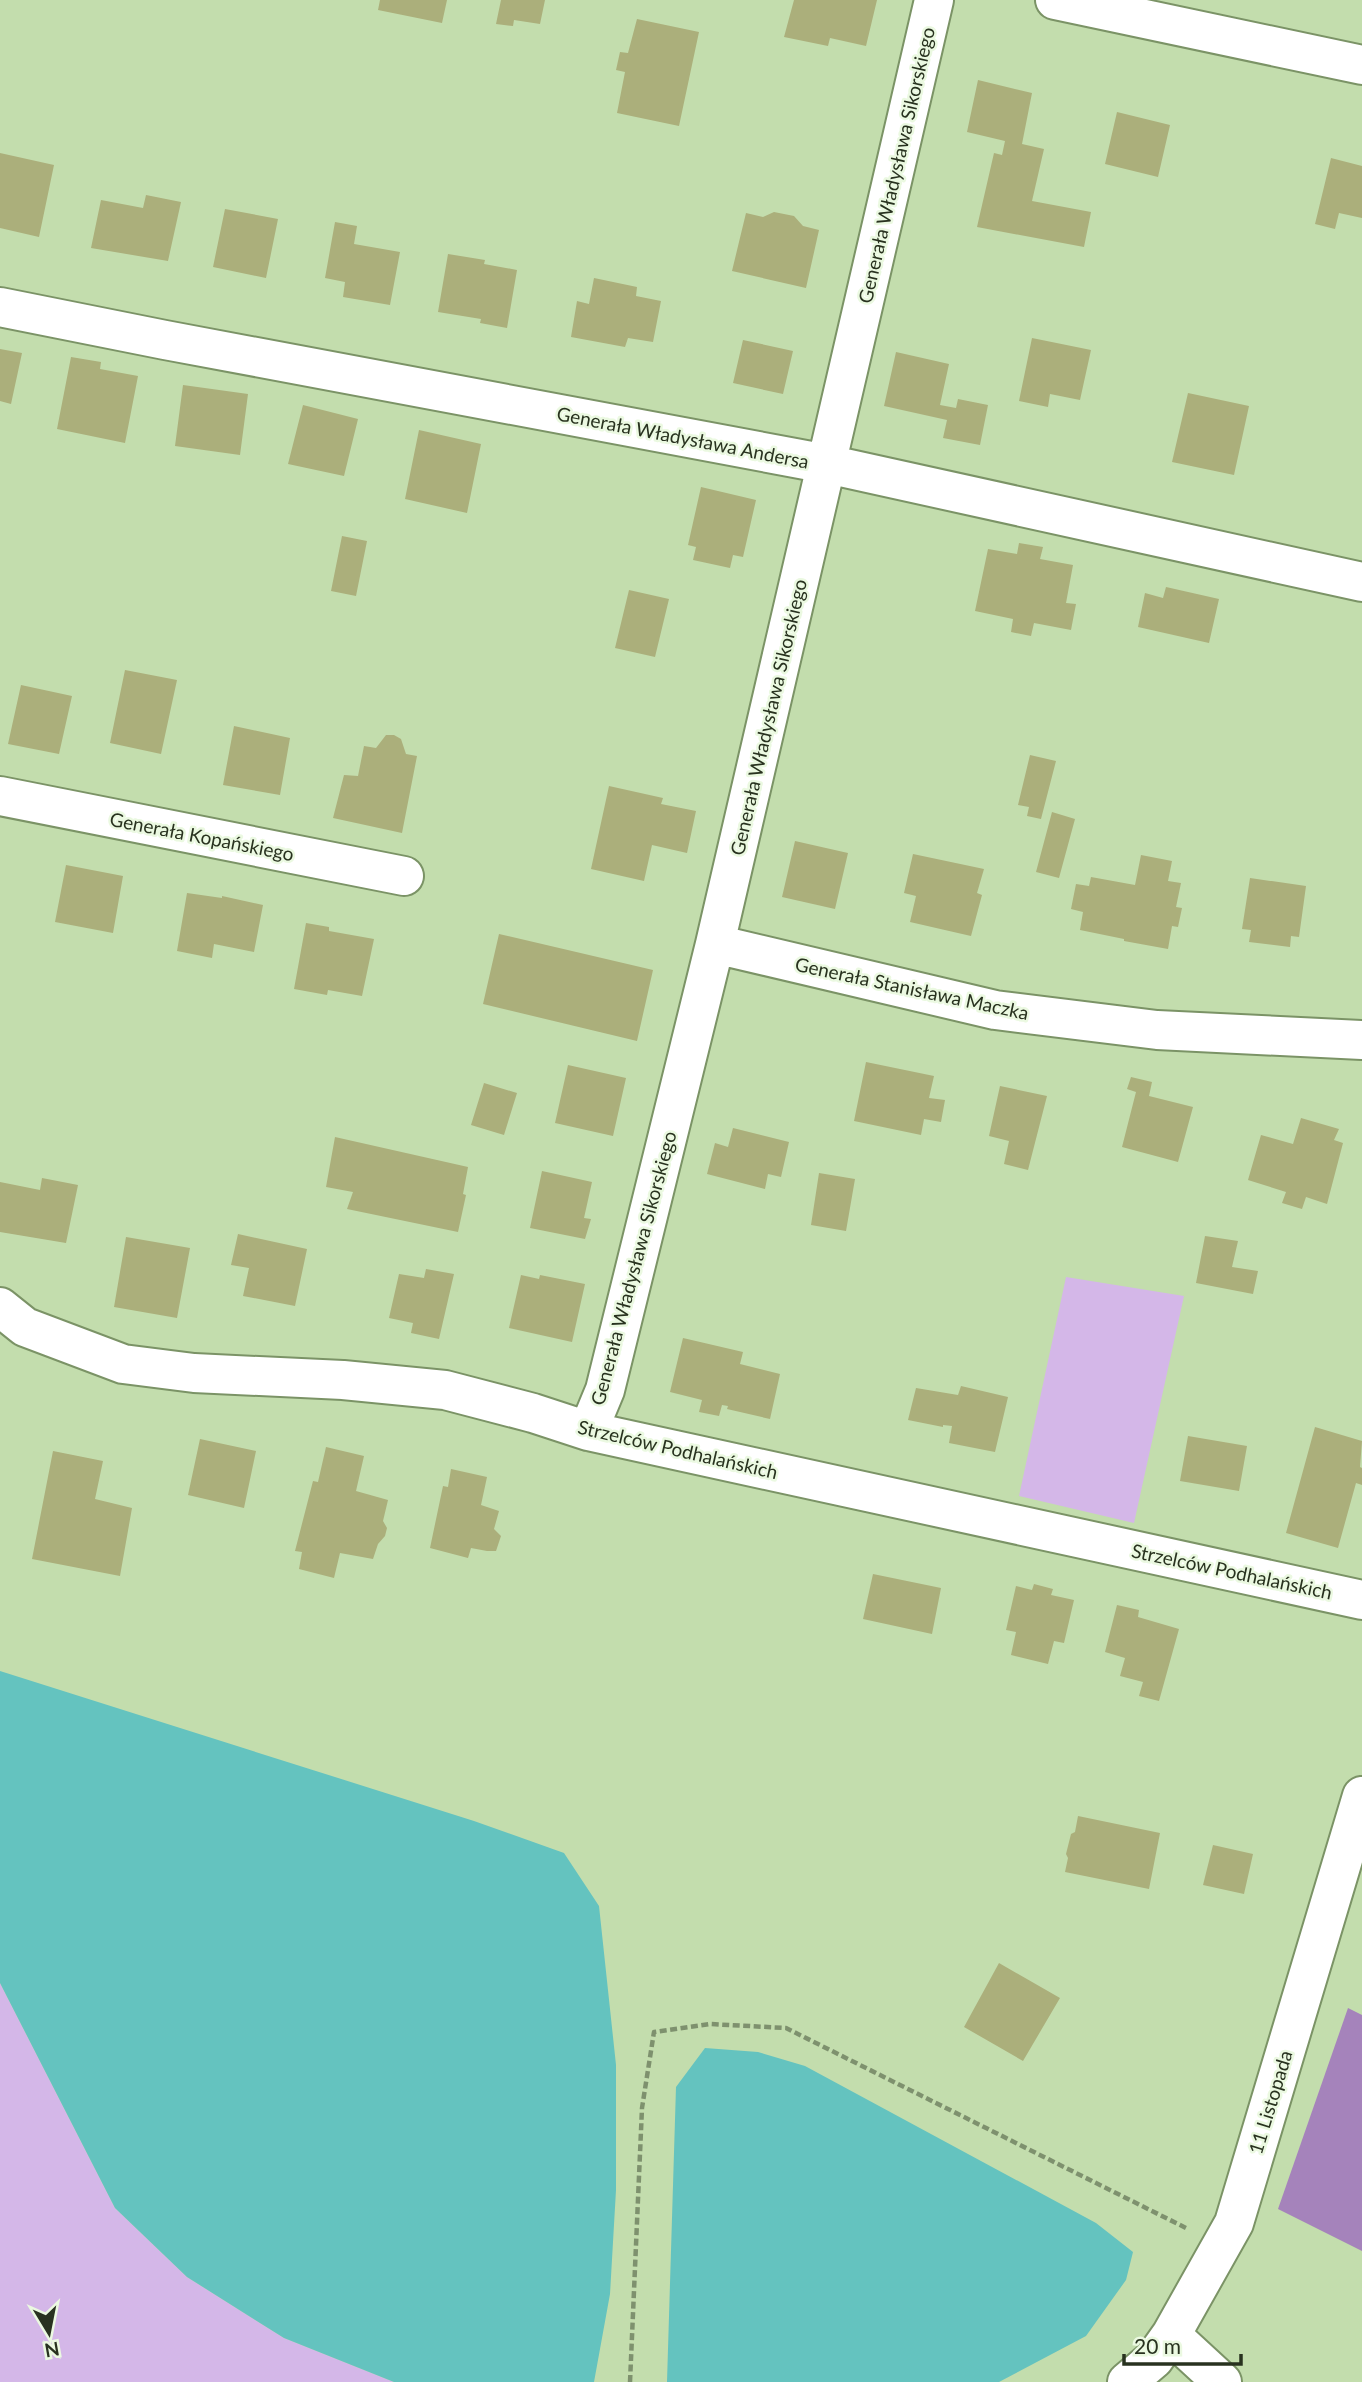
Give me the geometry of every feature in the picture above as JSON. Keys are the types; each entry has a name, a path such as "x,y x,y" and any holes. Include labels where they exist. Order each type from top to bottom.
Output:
{"street":[{"name":"Generała Władysława Sikorskiego","path":"588,1431 606,1390 715,944 934,0"},
{"path":"1055,0 1362,65"},
{"name":"Generała Władysława Andersa","path":"0,307 827,464 1362,582"},
{"name":"Generała Kopańskiego","path":"0,796 404,876"},
{"name":"Generała Stanisława Maczka","path":"715,944 995,1010 1157,1030 1362,1040"},
{"name":"Strzelców Podhalańskich","path":"0,1307 25,1328 122,1364 194,1373 343,1380 445,1390 533,1413 588,1431 1362,1600"},
{"name":"11 Listopada","path":"1126,2382 1154,2359 1171,2335 1234,2223 1362,1796"},
{"path":"1171,2335 1222,2382"}],"path":[{"path":"630,2382 642,2108 654,2032 710,2024 786,2028 1221,2245"}],"shaded area":[{"path":"1066,1277 1184,1296 1134,1523 1019,1496"},
{"path":"0,1983 115,2208 187,2277 284,2338 394,2382 0,2382"},
{"path":"1348,2008 1362,2015 1362,2251 1278,2209"}],"water":[{"path":"0,1671 474,1821 564,1853 599,1906 616,2065 616,2190 610,2294 594,2382 394,2382 284,2338 187,2277 115,2208 0,1983"},
{"path":"705,2048 758,2052 805,2066 1096,2223 1133,2252 1126,2280 1086,2336 999,2382 667,2382 676,2087"}],"building":[{"path":"380,0 447,0 442,23 378,10"},
{"path":"501,0 545,0 540,24 514,20 513,26 496,24"},
{"path":"794,0 877,0 866,46 830,38 828,46 784,37"},
{"path":"637,19 699,32 679,126 617,113 625,72 616,70 620,52 628,53"},
{"path":"978,80 1032,93 1022,144 1044,149 1032,201 1091,212 1084,247 977,227 994,153 1002,155 1005,141 967,132"},
{"path":"1117,112 1170,125 1158,177 1105,164"},
{"path":"0,153 54,165 39,237 0,228"},
{"path":"1331,158 1362,166 1362,218 1339,213 1335,229 1315,224"},
{"path":"146,195 181,202 168,261 91,248 101,200 143,208"},
{"path":"225,209 278,219 266,278 213,267"},
{"path":"774,212 794,216 803,226 819,230 806,288 732,271 746,213 763,217"},
{"path":"335,222 357,226 354,244 400,252 390,305 343,297 345,282 325,278"},
{"path":"448,254 485,260 484,264 517,270 507,328 480,323 481,319 438,312"},
{"path":"594,278 637,287 636,296 661,301 653,342 628,338 625,347 571,337 577,301 589,304"},
{"path":"1032,338 1091,350 1080,400 1050,394 1048,407 1019,401"},
{"path":"743,340 793,351 783,394 733,383"},
{"path":"0,349 22,353 11,404 0,401"},
{"path":"896,352 949,364 940,405 956,408 958,399 988,405 980,445 943,438 947,420 884,406"},
{"path":"71,357 101,362 100,369 138,376 125,443 57,429"},
{"path":"183,385 248,394 240,455 175,446"},
{"path":"1188,393 1249,406 1234,475 1172,462"},
{"path":"303,405 358,419 344,476 288,464"},
{"path":"419,430 481,444 467,513 405,499"},
{"path":"701,487 756,500 743,557 733,555 730,568 693,560 696,547 688,545"},
{"path":"342,536 367,541 356,596 331,591"},
{"path":"1019,543 1043,547 1040,559 1073,565 1066,603 1076,604 1071,630 1034,623 1031,636 1011,632 1013,619 975,611 988,549 1017,554"},
{"path":"1166,587 1219,599 1209,643 1138,627 1145,593 1163,598"},
{"path":"629,590 669,599 655,657 615,648"},
{"path":"125,670 177,680 161,754 110,743"},
{"path":"21,685 72,696 59,754 8,744"},
{"path":"234,726 290,738 280,795 223,785"},
{"path":"386,735 401,739 406,754 417,756 402,833 333,818 344,775 358,776 364,746 376,748"},
{"path":"1030,755 1056,761 1041,819 1027,816 1029,807 1018,805"},
{"path":"609,786 663,798 661,804 696,811 687,853 652,845 644,881 591,869"},
{"path":"1052,812 1075,819 1059,878 1036,872"},
{"path":"795,841 848,853 835,909 782,897"},
{"path":"913,854 984,869 977,893 982,895 971,936 910,922 916,896 904,893"},
{"path":"1141,855 1172,861 1168,881 1181,883 1176,907 1182,908 1178,927 1172,926 1168,949 1080,930 1083,912 1071,909 1076,884 1089,886 1091,877 1135,885"},
{"path":"66,865 123,876 113,933 55,922"},
{"path":"1250,878 1306,886 1299,937 1291,936 1290,947 1249,942 1251,930 1242,929"},
{"path":"187,893 222,896 263,905 254,952 214,944 212,958 177,951"},
{"path":"306,923 329,927 329,931 374,939 362,996 328,990 327,995 294,989"},
{"path":"499,934 653,970 637,1041 483,1004"},
{"path":"866,1062 934,1076 929,1098 945,1100 941,1122 924,1119 921,1135 854,1121"},
{"path":"568,1065 626,1078 613,1136 555,1123"},
{"path":"1131,1077 1152,1082 1149,1096 1193,1107 1178,1162 1122,1147 1136,1092 1127,1089"},
{"path":"484,1083 517,1093 504,1135 471,1125"},
{"path":"1000,1086 1047,1096 1028,1170 1004,1164 1009,1141 989,1136"},
{"path":"1301,1118 1339,1129 1334,1140 1343,1143 1327,1204 1306,1197 1302,1209 1282,1203 1286,1192 1248,1180 1261,1135 1293,1144"},
{"path":"733,1128 789,1142 781,1177 768,1174 765,1189 707,1174 715,1143 728,1147"},
{"path":"335,1137 468,1167 463,1194 466,1195 458,1232 347,1209 353,1192 326,1187"},
{"path":"542,1171 592,1182 584,1218 591,1219 585,1239 530,1228"},
{"path":"819,1173 855,1179 846,1231 811,1225"},
{"path":"42,1178 78,1185 66,1243 0,1232 0,1182 40,1190"},
{"path":"238,1234 307,1249 295,1306 243,1296 249,1268 231,1265"},
{"path":"1205,1236 1238,1241 1232,1267 1258,1271 1253,1294 1196,1283"},
{"path":"126,1237 190,1248 177,1318 114,1307"},
{"path":"426,1269 454,1274 439,1339 411,1333 413,1323 389,1318 399,1274 424,1278"},
{"path":"521,1275 539,1279 540,1275 585,1284 572,1342 509,1328"},
{"path":"683,1338 743,1352 740,1364 780,1374 770,1419 727,1409 728,1406 722,1405 719,1416 699,1412 702,1400 670,1392"},
{"path":"961,1386 1008,1397 995,1452 949,1443 952,1426 943,1427 908,1420 916,1388 958,1395"},
{"path":"1315,1427 1362,1441 1362,1485 1356,1483 1338,1548 1286,1533"},
{"path":"1188,1436 1247,1446 1239,1491 1180,1481"},
{"path":"200,1439 256,1451 244,1508 188,1495"},
{"path":"326,1447 364,1456 356,1491 388,1500 383,1521 387,1528 385,1536 378,1544 373,1559 340,1553 334,1578 299,1569 302,1552 295,1551 313,1481 318,1482"},
{"path":"53,1451 103,1461 95,1499 132,1508 120,1576 32,1559"},
{"path":"451,1469 487,1477 481,1505 499,1511 494,1529 501,1536 496,1551 471,1548 468,1558 430,1548 443,1486 448,1487"},
{"path":"873,1574 941,1588 932,1634 863,1619"},
{"path":"1034,1584 1053,1589 1051,1595 1074,1600 1064,1643 1054,1641 1048,1664 1011,1655 1016,1632 1006,1630 1016,1586 1032,1590"},
{"path":"1117,1605 1139,1610 1138,1617 1179,1629 1159,1701 1139,1696 1143,1682 1120,1676 1125,1658 1105,1652"},
{"path":"1078,1816 1160,1833 1149,1889 1065,1872 1068,1858 1066,1854"},
{"path":"1213,1845 1253,1854 1244,1894 1203,1885"},
{"path":"999,1963 1060,1998 1023,2061 964,2027"}]}
